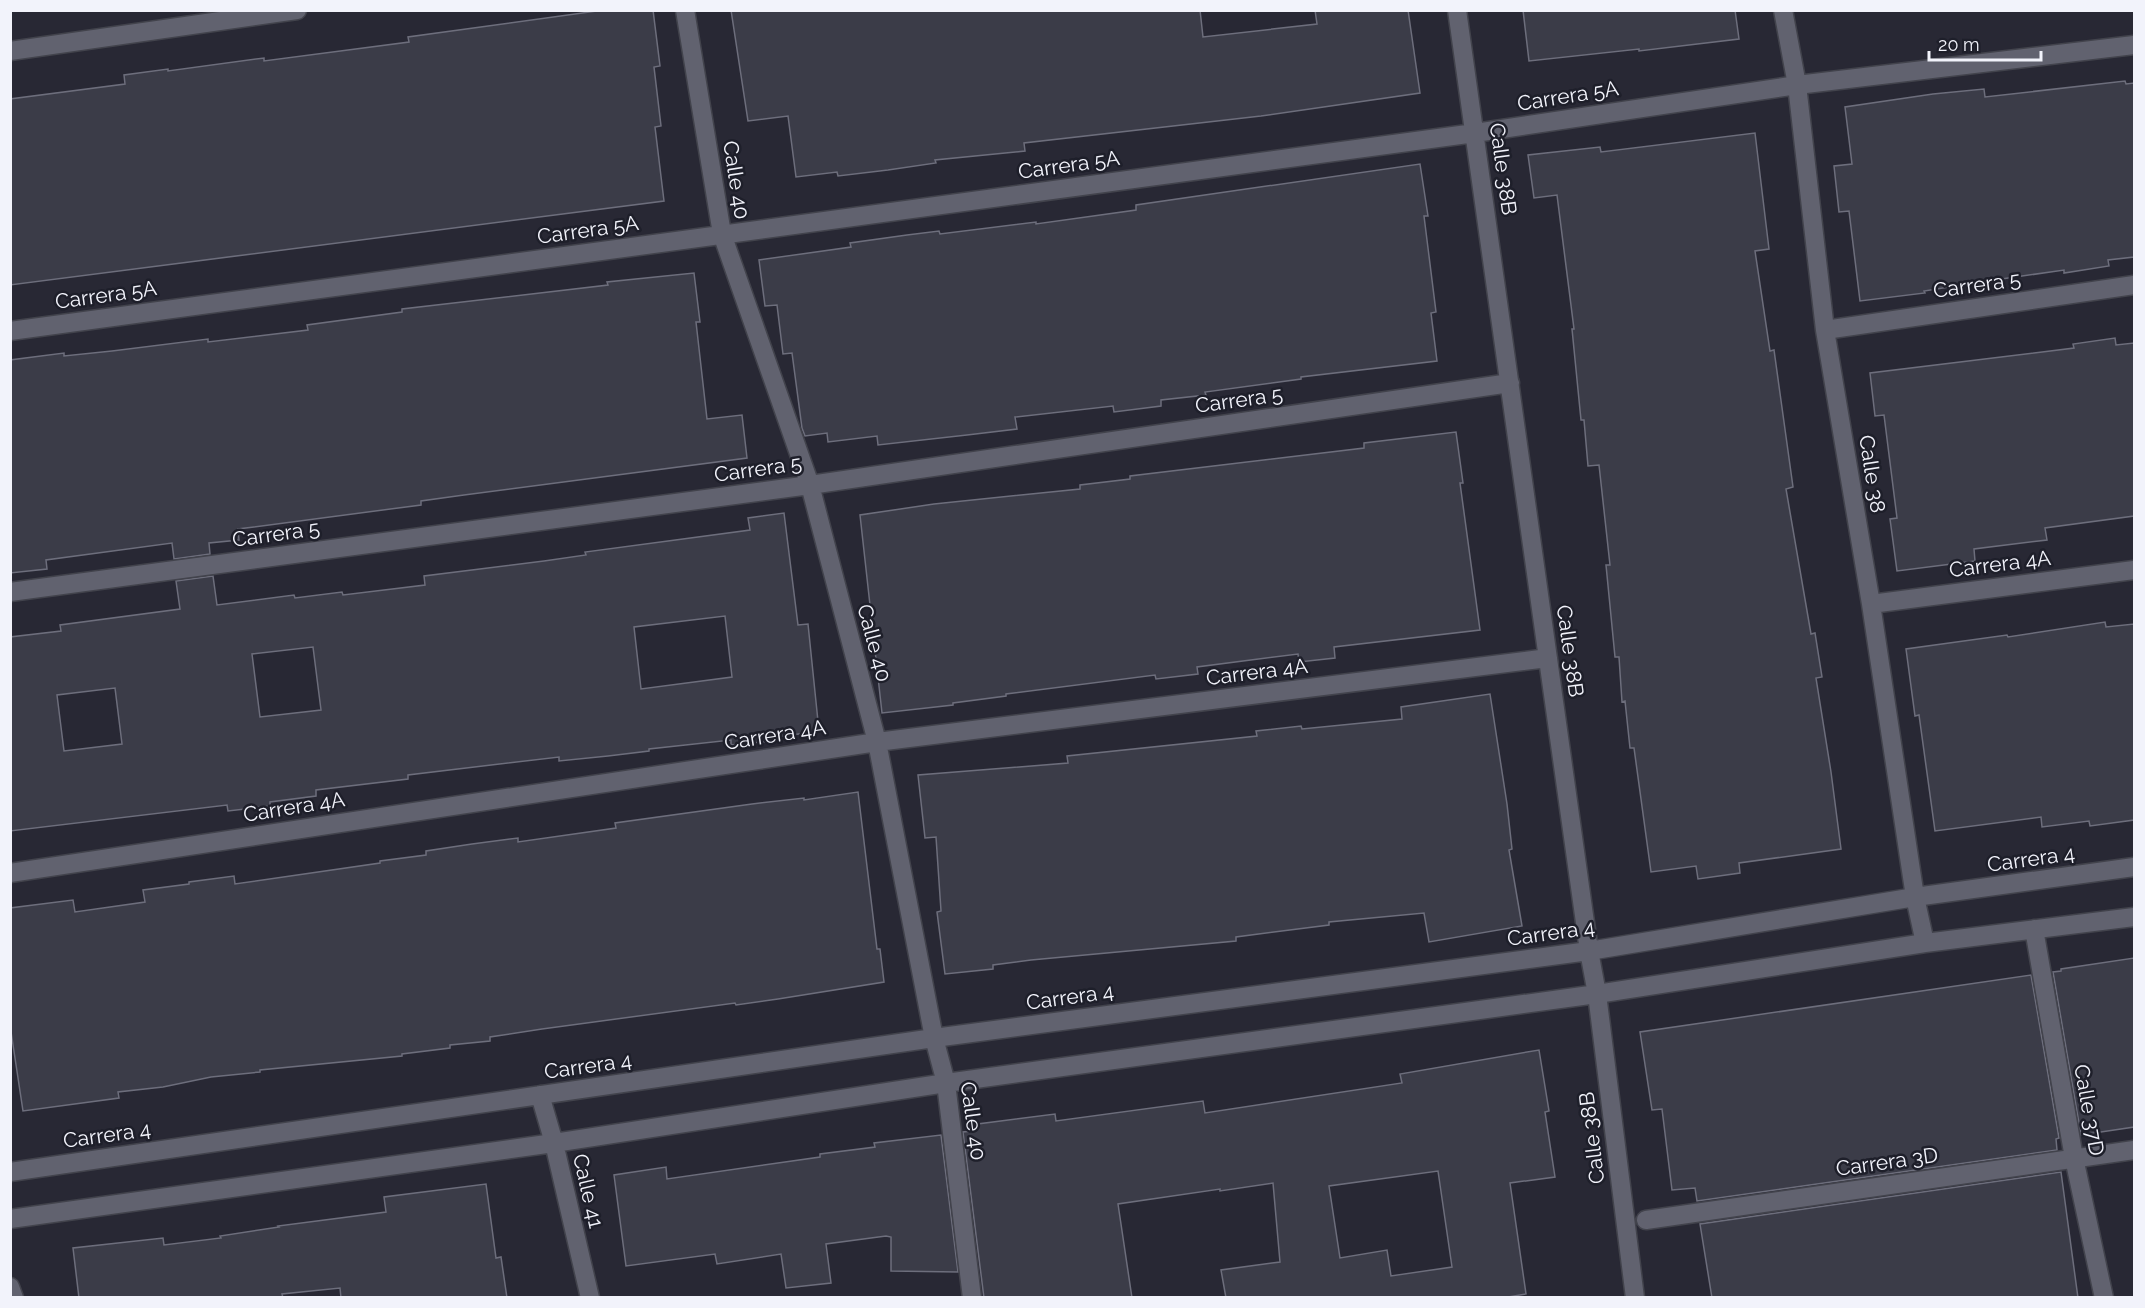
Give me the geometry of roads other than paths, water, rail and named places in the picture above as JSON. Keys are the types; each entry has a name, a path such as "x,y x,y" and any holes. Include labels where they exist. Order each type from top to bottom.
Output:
{"street":[{"path":"10,51 297,10"},
{"name":"Calle 40","path":"686,10 722,234 810,485 877,742 934,1038 946,1083 972,1298"},
{"name":"Calle 38B","path":"1457,10 1589,951 1597,994 1635,1298"},
{"name":"Calle 38","path":"1783,10 1797,84 1825,330 1871,604 1915,897 1925,943"},
{"name":"Carrera 5A","path":"10,331 1475,133 1797,84 2134,45"},
{"name":"Carrera 5","path":"1825,330 2134,285"},
{"name":"Carrera 5","path":"10,592 810,485 1510,383"},
{"name":"Carrera 4A","path":"1871,604 2134,570"},
{"name":"Carrera 4A","path":"10,873 877,742 1548,658"},
{"name":"Carrera 4","path":"10,1172 934,1038 1589,951 1915,897 2134,867"},
{"path":"10,1218 554,1143 946,1083 1597,994 1925,943 2134,916"},
{"name":"Calle 37D","path":"2034,929 2074,1158 2104,1298"},
{"name":"Calle 41","path":"540,1095 554,1143 590,1298"},
{"name":"Carrera 3D","path":"1646,1220 2134,1150"},
{"path":"10,1287 14,1298"}]}
